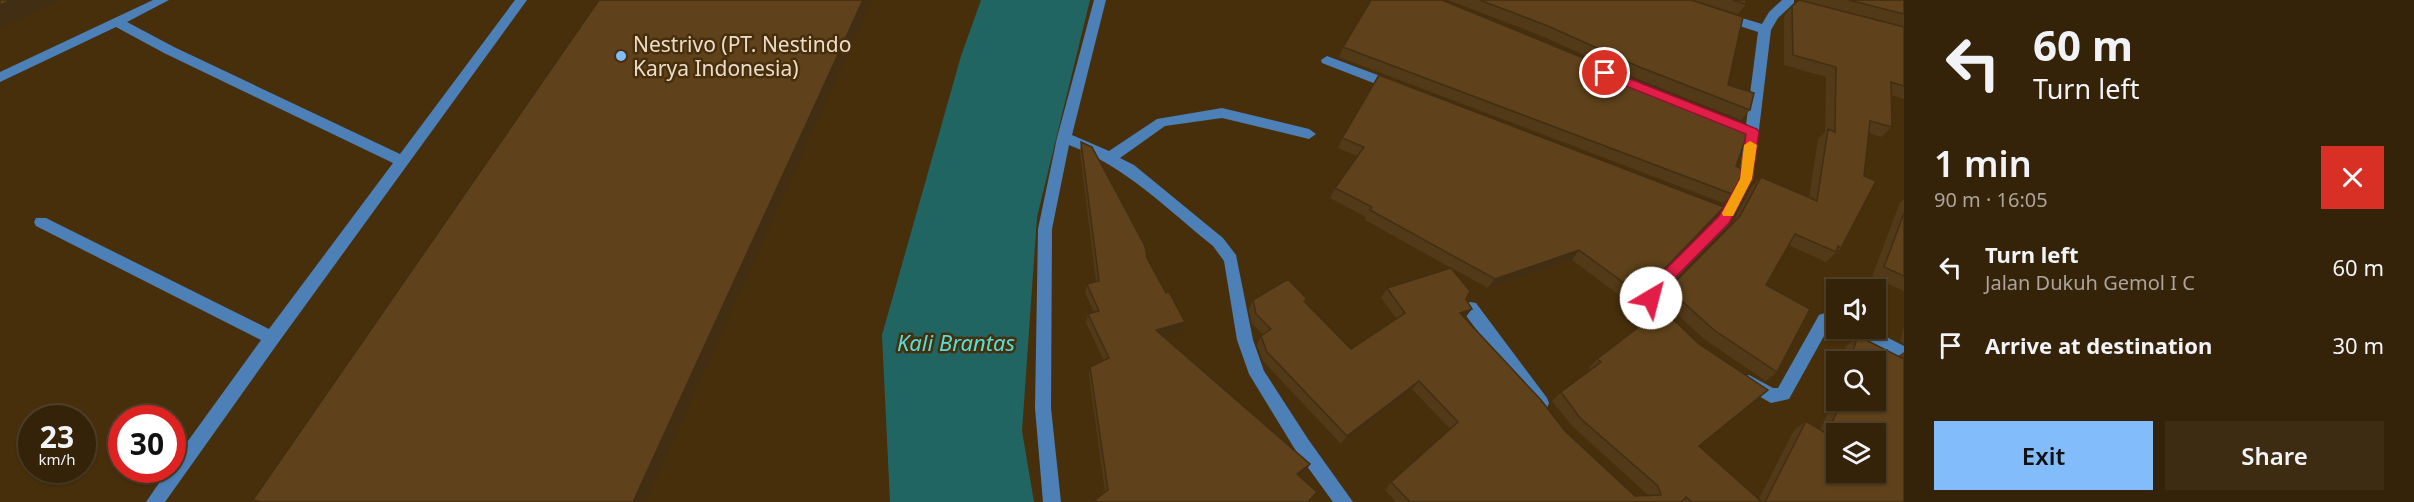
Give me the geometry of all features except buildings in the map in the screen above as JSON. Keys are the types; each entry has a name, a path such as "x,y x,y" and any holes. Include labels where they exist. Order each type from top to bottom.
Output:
{"street":[{"path":"0,77 163,0"},
{"path":"155,502 272,338 521,0"},
{"path":"1052,502 1043,408 1045,229 1064,138 1100,0"},
{"path":"1668,319 1654,305 1652,292 1722,211 1746,179 1747,130 1765,30 1773,15 1792,3"},
{"path":"1714,14 1765,30"},
{"path":"117,22 169,50 403,162"},
{"path":"1328,60 1405,90"},
{"path":"1111,157 1162,122 1222,113 1309,134"},
{"path":"1064,138 1111,157 1218,242 1231,259 1245,340 1257,374 1302,445 1344,502"},
{"path":"41,222 272,338"},
{"path":"1470,308 1550,415"},
{"path":"1734,371 1771,396 1783,394 1826,320"},
{"path":"1875,339 1904,354"}],"water":[{"name":"Kali Brantas","path":"981,0 1090,0 1037,217 1022,431 1034,502 890,502 882,335 961,56"}],"slow traffic":[{"path":"1728,213 1746,179 1750,145"}],"place":[{"name":"Nestrivo (PT. Nestindo Karya Indonesia)","path":"621,56"}],"route":[{"path":"1605,73 1752,132 1746,179 1724,220 1652,292 1651,298"}]}
